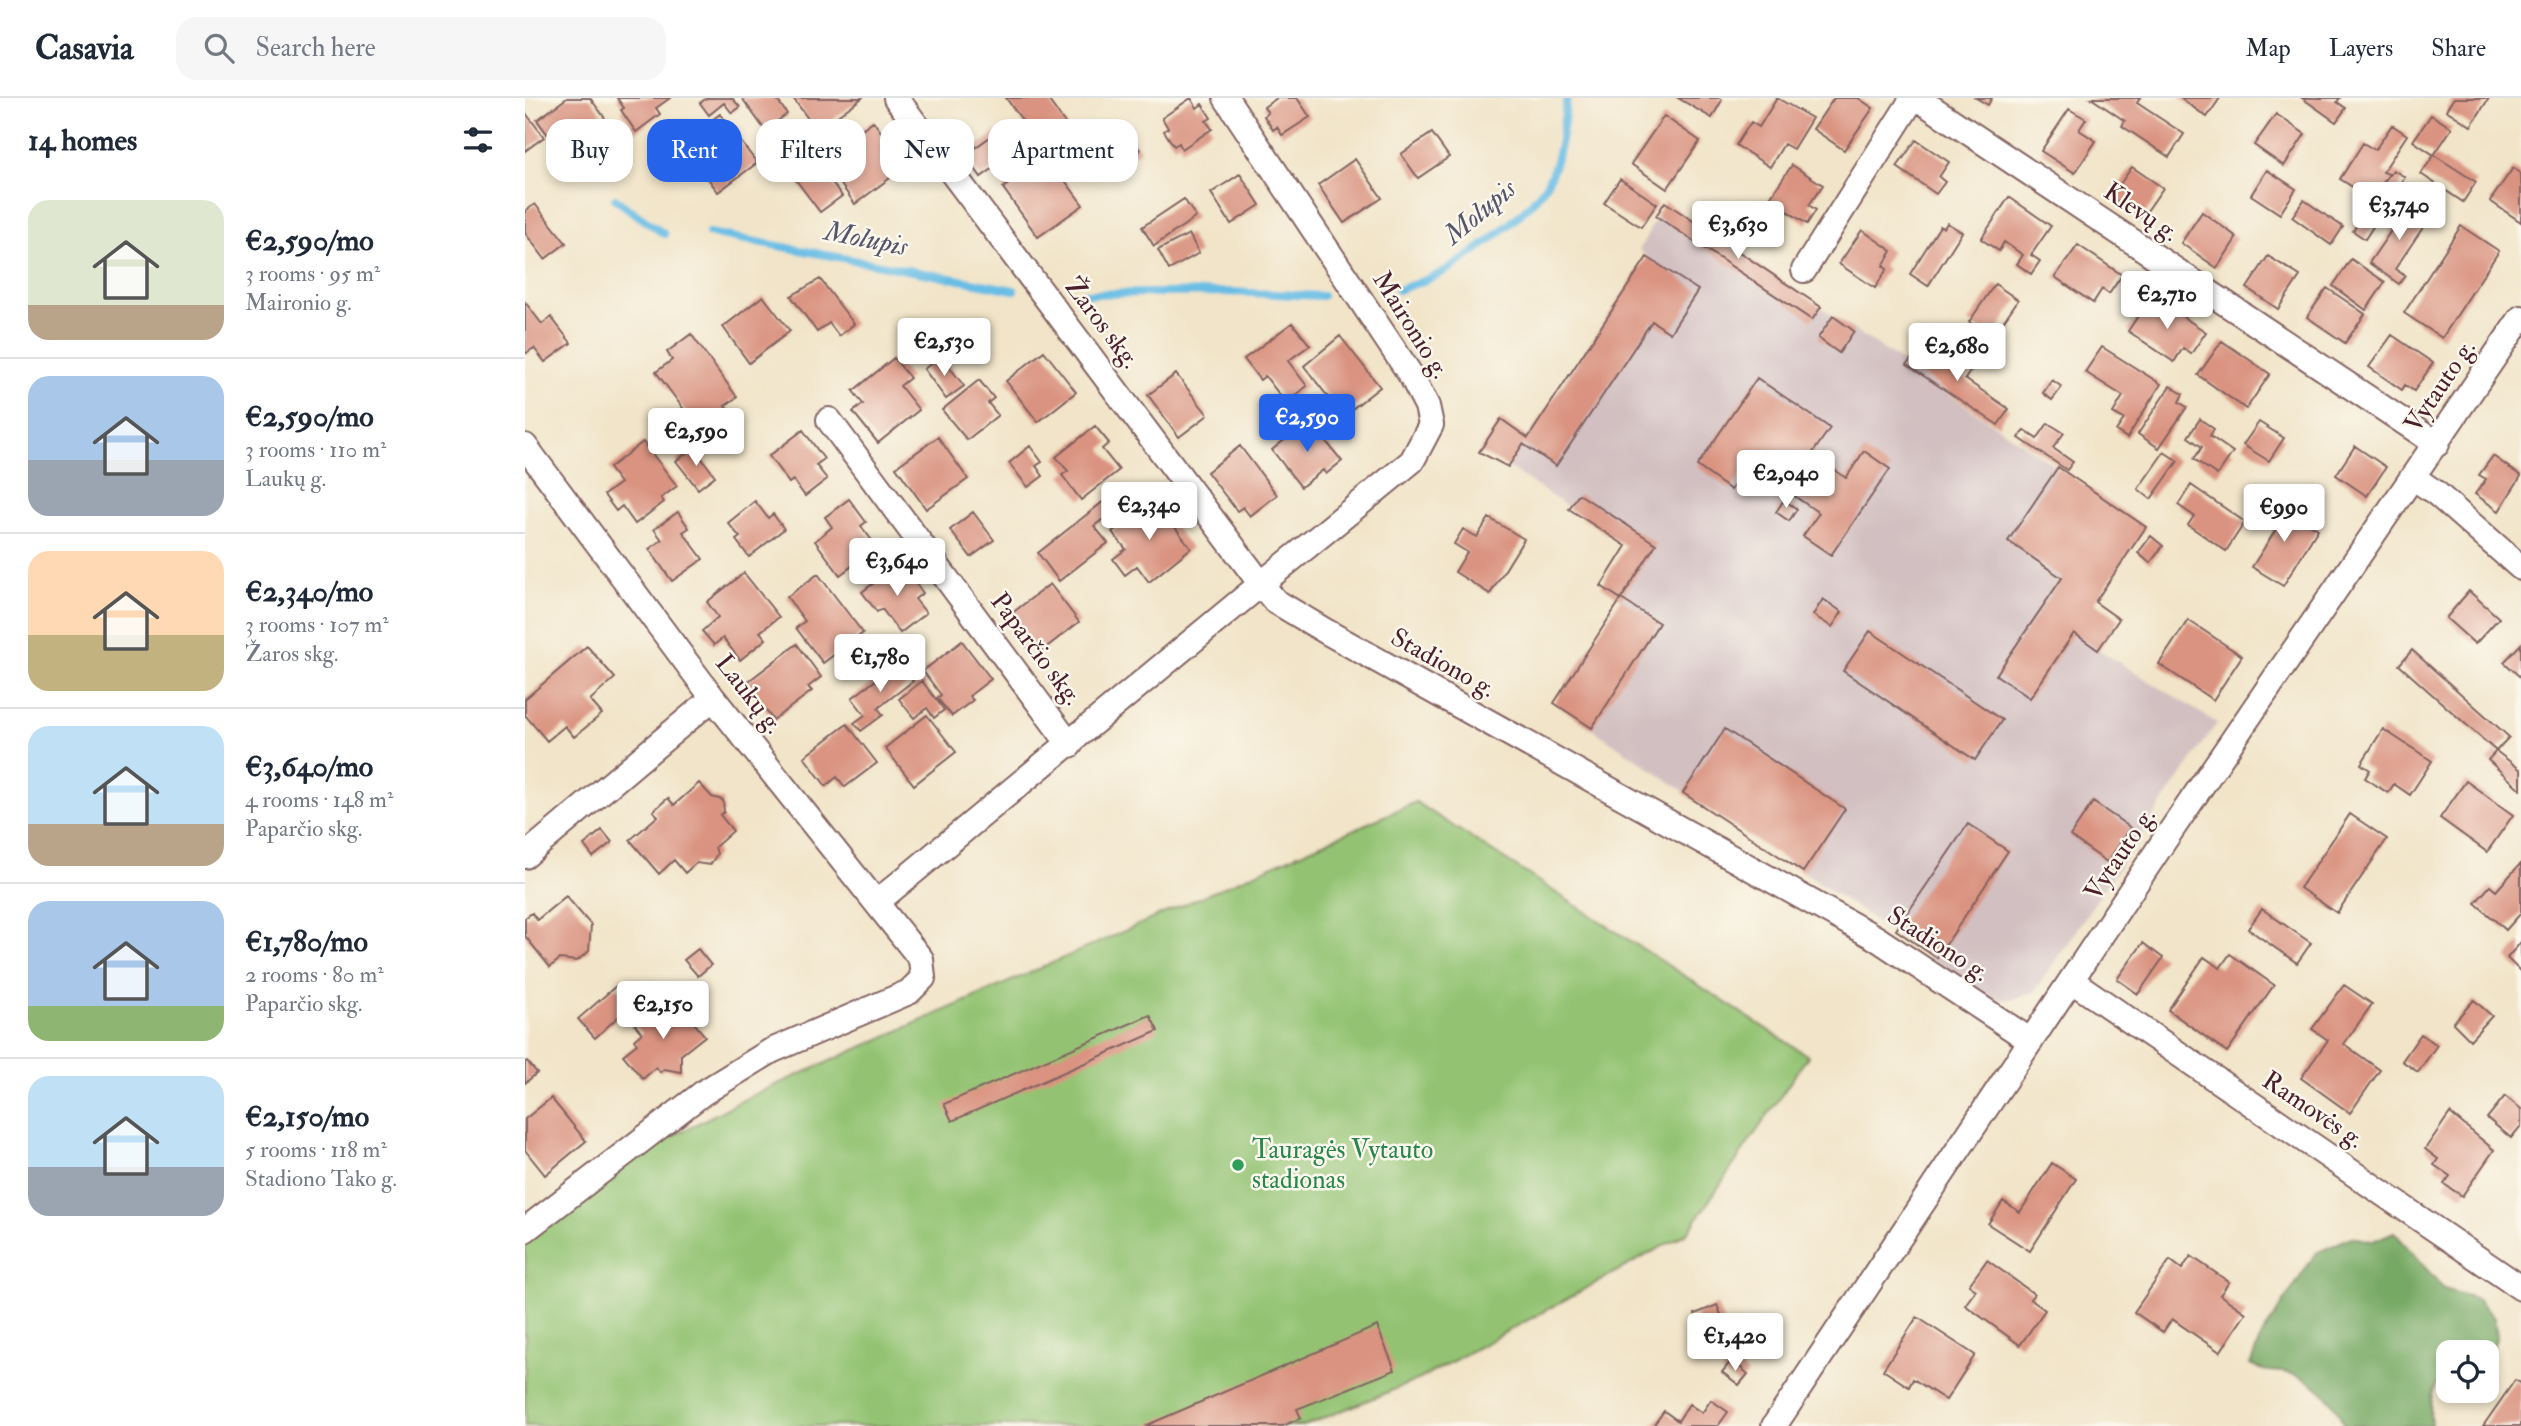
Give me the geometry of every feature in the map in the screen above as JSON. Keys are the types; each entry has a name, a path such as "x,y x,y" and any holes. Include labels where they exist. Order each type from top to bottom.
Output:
{"street":[{"name":"Žaros skg.","path":"896,98 1261,584"},
{"name":"Maironio g.","path":"1226,98 1412,377 1427,406 1431,425 1412,461 1261,584"},
{"path":"1804,270 1915,98"},
{"name":"Klevų g.","path":"1915,98 2437,444"},
{"name":"Vytauto g.","path":"1774,1426 2181,816 2521,318"},
{"name":"Paparčio skg.","path":"829,419 1070,745"},
{"name":"Laukų g.","path":"525,446 713,698 921,959 923,978 909,992 771,1051 703,1093 525,1230"},
{"path":"2414,478 2436,493 2521,568"},
{"path":"877,902 1070,745 1261,584"},
{"name":"Stadiono g.","path":"1261,584 1275,601 1327,632 1876,938 2031,1041"},
{"path":"525,856 713,698"},
{"name":"Ramovės g.","path":"2072,981 2521,1288"}],"shaded area":[{"path":"1665,202 2146,527 2095,602 2119,619 2099,650 2217,723 2034,992 2013,999 1992,1000 1554,703 1621,599 1601,586 1626,546 1508,467 1647,257 1639,250"}],"green space":[{"name":"Tauragės Vytauto stadionas","path":"1416,802 1808,1056 1687,1233 1420,1379 1304,1426 525,1426 525,1232 655,1145 751,1096"},
{"path":"2394,1232 2444,1289 2478,1299 2494,1318 2496,1340 2436,1340 2436,1386 2430,1411 2431,1426 2344,1426 2336,1408 2318,1387 2292,1374 2262,1370 2250,1365 2261,1337 2316,1253 2351,1237 2373,1241"}],"building":[{"path":"567,98 590,98 606,119 546,119 546,132 537,120"},
{"path":"617,98 670,98 656,108 660,114 653,119 647,119 647,124 636,132 633,119 627,119 621,110 624,108"},
{"path":"707,98 732,98 740,107 732,113 724,103 709,115 700,103"},
{"path":"742,98 776,98 787,114 780,119 757,119"},
{"path":"793,98 862,98 833,119 808,119"},
{"path":"1006,98 1047,98 1062,119 1021,119"},
{"path":"1191,98 1197,108 1202,104 1211,118 1206,121 1212,129 1182,149 1179,143 1174,146 1164,131 1168,128 1162,118"},
{"path":"1277,98 1297,98 1310,117 1282,135 1277,127 1273,130 1264,116 1268,113 1264,107"},
{"path":"1678,98 1719,98 1722,100 1712,118"},
{"path":"1777,98 1812,118 1793,149 1784,144 1770,167 1736,145 1751,122 1759,127"},
{"path":"1834,98 1858,98 1873,108 1844,150 1813,129"},
{"path":"1976,98 1992,98 1988,105"},
{"path":"2091,98 2140,98 2137,103 2184,134 2169,157 2122,126 2125,121"},
{"path":"2180,98 2220,98 2207,117"},
{"path":"2302,98 2340,98 2337,102 2346,108 2336,122"},
{"path":"2454,98 2489,98 2471,126 2446,110"},
{"path":"2069,109 2086,119 2079,130 2096,141 2075,173 2041,151"},
{"path":"525,112 544,137 525,151"},
{"path":"2276,114 2305,134 2284,166 2254,145"},
{"path":"2431,115 2452,128 2434,155 2413,141"},
{"path":"1664,116 1700,141 1667,189 1631,164"},
{"path":"873,121 880,131 880,182 885,182 855,204 839,182 866,182 866,126"},
{"path":"2392,125 2407,135 2383,172 2389,174 2383,183 2393,170 2405,177 2365,239 2353,231 2373,200 2340,179 2363,143 2375,150"},
{"path":"1432,133 1449,157 1418,178 1401,154"},
{"path":"988,138 988,172 981,177 974,167 974,149"},
{"path":"1916,140 1949,162 1939,177 1945,182 1936,194 1897,167"},
{"path":"742,143 756,162 742,174"},
{"path":"2434,155 2476,182 2463,202 2421,174"},
{"path":"1355,159 1382,198 1344,223 1318,185"},
{"path":"1792,165 1823,185 1809,205 1816,210 1807,224 1769,199"},
{"path":"2132,167 2163,188 2142,218 2111,197"},
{"path":"2513,168 2521,174 2521,222 2490,201"},
{"path":"2267,170 2296,189 2280,214 2251,195"},
{"path":"1240,174 1260,205 1231,224 1211,193"},
{"path":"1620,179 1657,204 1641,227 1604,203"},
{"path":"711,182 731,182 718,192"},
{"path":"798,182 832,182 842,196 820,212"},
{"path":"1011,182 1066,182 1083,205 1038,237 1003,188"},
{"path":"2009,197 2051,226 2031,255 2040,261 2031,274 2017,264 2023,255 2004,242 1999,251 1981,239"},
{"path":"1184,199 1196,217 1154,246 1142,227"},
{"path":"2304,200 2343,227 2331,245 2292,217"},
{"path":"1665,202 1821,307 1812,320 1656,216"},
{"path":"2410,203 2430,217 2395,269 2405,276 2399,284 2369,263"},
{"path":"535,204 566,243 545,259 525,233 525,211"},
{"path":"2202,212 2237,237 2217,268 2181,243"},
{"path":"1947,223 1962,232 1928,286 1910,274 1940,226 1944,228"},
{"path":"2461,226 2499,251 2442,338 2404,313"},
{"path":"1862,230 1892,251 1883,266 1887,269 1875,288 1839,264"},
{"path":"1189,234 1199,253 1169,270 1158,250"},
{"path":"2078,245 2122,275 2109,294 2102,289 2093,303 2055,277"},
{"path":"2268,256 2300,276 2278,309 2247,288"},
{"path":"1647,257 1698,290 1670,333 1652,321 1556,466 1523,444 1508,467 1479,452 1501,419 1528,438"},
{"path":"2351,259 2385,282 2366,310 2333,286"},
{"path":"820,279 854,324 839,336 829,323 817,332 791,296"},
{"path":"1995,284 2018,300 1992,338 1969,322"},
{"path":"2327,288 2365,314 2345,343 2307,317"},
{"path":"763,296 790,331 749,363 723,327"},
{"path":"2159,301 2206,332 2191,354 2183,348 2174,362 2128,331 2144,307 2151,312"},
{"path":"525,302 542,324 551,317 571,343 545,362 534,348 525,354"},
{"path":"1833,316 1854,331 1839,353 1818,338"},
{"path":"1292,323 1310,345 1288,361 1307,386 1286,403 1265,376 1260,380 1244,359"},
{"path":"691,334 737,397 725,406 733,417 710,435 702,424 697,427 656,372 672,360 667,352"},
{"path":"2392,335 2433,363 2414,391 2405,385 2402,390 2369,367"},
{"path":"1340,336 1380,387 1343,416 1304,366"},
{"path":"2222,341 2270,374 2246,409 2198,375"},
{"path":"1919,347 1944,363 1952,351 1974,366 1965,379 2009,409 1998,425 1907,365"},
{"path":"2102,347 2161,384 2127,438 2116,431 2124,419 2113,413 2123,396 2085,372"},
{"path":"1044,351 1076,392 1038,422 1006,381"},
{"path":"941,356 964,386 946,399 924,369"},
{"path":"894,358 910,378 900,386 919,410 878,443 853,412 863,404 853,391"},
{"path":"1176,374 1208,415 1179,437 1148,395"},
{"path":"1757,378 1830,428 1812,454 1846,478 1864,451 1890,469 1831,555 1803,536 1819,513 1748,464 1731,490 1697,466"},
{"path":"979,380 994,398 988,403 998,415 967,440 942,410"},
{"path":"2052,380 2062,387 2052,400 2043,393"},
{"path":"2170,386 2183,394 2179,402 2187,407 2159,448 2138,434"},
{"path":"2200,419 2214,429 2210,436 2233,452 2217,475 2194,459 2202,447 2188,437"},
{"path":"1309,420 1342,461 1326,474 1323,470 1301,487 1272,450"},
{"path":"2259,422 2284,438 2269,461 2243,445"},
{"path":"2048,423 2064,433 2053,448 2073,462 2067,470 2019,438 2024,430 2037,439"},
{"path":"1095,426 1109,443 1102,449 1119,470 1081,500 1062,475 1068,471 1056,457"},
{"path":"803,430 824,459 816,465 827,479 805,496 793,480 789,483 769,456"},
{"path":"938,437 968,479 926,509 896,467"},
{"path":"643,442 677,486 661,498 664,502 635,524 622,506 616,511 604,495 620,483 609,468"},
{"path":"1030,446 1042,462 1036,466 1043,476 1028,487 1009,463"},
{"path":"1240,446 1277,495 1250,516 1243,507 1237,511 1207,472"},
{"path":"2355,446 2386,467 2367,496 2336,475"},
{"path":"694,448 715,476 698,489 676,461"},
{"path":"2164,452 2178,461 2151,499 2138,489"},
{"path":"2493,456 2521,476 2499,511 2475,494 2486,479 2479,475"},
{"path":"2058,467 2146,527 2095,602 2119,619 2098,650 2074,633 2030,698 1996,675 2062,578 2008,541"},
{"path":"2191,485 2245,522 2226,551 2188,525 2194,516 2178,505"},
{"path":"1579,494 1656,544 1621,599 1601,586 1626,546 1569,509"},
{"path":"849,499 866,522 861,526 877,547 840,575 815,541 832,527 825,517"},
{"path":"1153,499 1191,548 1149,582 1137,566 1125,575 1113,559 1126,549 1112,532"},
{"path":"1784,500 1797,509 1789,521 1776,512"},
{"path":"755,501 768,518 773,514 784,529 749,557 736,540 740,537 728,523"},
{"path":"1104,501 1113,512 1094,526 1108,543 1059,581 1038,553"},
{"path":"2277,503 2318,529 2283,586 2252,567 2275,531 2264,524"},
{"path":"678,512 689,528 683,532 703,559 672,581 649,549 662,540 654,529"},
{"path":"973,512 994,540 971,557 950,530"},
{"path":"1489,518 1524,539 1490,594 1455,572 1467,552 1454,544 1463,529 1477,537"},
{"path":"2151,536 2163,546 2150,563 2138,553"},
{"path":"900,563 923,593 915,599 926,613 900,633 882,609 877,612 862,592"},
{"path":"744,573 779,617 760,632 766,639 740,660 723,638 714,645 702,631 718,617 707,602"},
{"path":"818,574 863,633 823,663 796,628 805,621 787,597"},
{"path":"1050,584 1079,622 1040,652 1033,643 1027,647 1013,629 1019,624 1011,614"},
{"path":"2469,591 2499,618 2475,644 2446,618"},
{"path":"1621,599 1659,623 1592,728 1554,703"},
{"path":"1823,599 1842,612 1832,627 1813,615"},
{"path":"2188,620 2242,656 2213,700 2159,664"},
{"path":"1870,631 2002,720 1975,760 1843,671"},
{"path":"962,641 991,679 969,696 973,700 952,716 937,698 941,695 923,671"},
{"path":"797,644 821,677 808,687 812,691 773,720 746,683"},
{"path":"2521,644 2521,678 2504,662"},
{"path":"587,646 615,678 590,700 602,714 574,737 565,726 547,741 525,715 525,699"},
{"path":"2412,650 2509,737 2496,751 2399,665"},
{"path":"900,662 913,681 878,708 883,715 861,731 854,723 865,715 852,698"},
{"path":"922,681 944,710 934,718 927,708 914,718 899,699"},
{"path":"927,715 956,752 914,785 885,748"},
{"path":"847,724 877,763 845,787 837,777 826,786 804,757"},
{"path":"1725,729 1845,809 1803,872 1683,793"},
{"path":"2383,729 2432,761 2410,795 2394,784 2388,793 2365,778 2370,770 2361,764"},
{"path":"2496,751 2521,770 2521,790 2488,760"},
{"path":"2466,781 2513,815 2487,852 2440,818"},
{"path":"699,783 712,797 723,800 724,812 720,815 733,831 715,847 717,854 710,865 696,863 685,873 674,860 659,874 630,840 658,816 653,811 668,798 674,805"},
{"path":"2093,802 2131,828 2107,862 2070,836"},
{"path":"2350,814 2387,839 2337,913 2300,888"},
{"path":"1968,824 2008,851 1937,958 1896,930"},
{"path":"602,830 612,842 593,857 584,845"},
{"path":"2521,863 2521,913 2506,930 2475,903 2490,886 2496,891"},
{"path":"566,896 591,925 589,951 577,961 560,959 550,967 525,936 525,918 532,913 537,920"},
{"path":"2262,909 2311,943 2297,963 2248,929"},
{"path":"2521,942 2521,972 2507,958"},
{"path":"2143,943 2163,958 2138,994 2117,979"},
{"path":"698,949 711,965 698,976 684,960"},
{"path":"2230,954 2274,985 2227,1052 2168,1010 2204,957 2220,968"},
{"path":"2344,985 2372,1004 2344,1044 2380,1070 2350,1113 2301,1078 2328,1040 2312,1029"},
{"path":"616,986 632,1004 595,1038 578,1019"},
{"path":"2474,1000 2492,1016 2470,1040 2453,1023"},
{"path":"659,1005 667,1014 679,1005 705,1036 681,1055 681,1072 664,1069 660,1072 656,1067 643,1079 623,1055 637,1044 634,1040 642,1033 635,1025"},
{"path":"1150,1015 1158,1031 952,1121 944,1104"},
{"path":"2421,1034 2437,1045 2418,1072 2402,1061"},
{"path":"525,1062 537,1073 525,1083"},
{"path":"2505,1096 2521,1109 2521,1126 2511,1138 2487,1118"},
{"path":"551,1098 586,1141 545,1175 525,1150 525,1119"},
{"path":"2450,1113 2494,1150 2462,1196 2444,1184 2450,1176 2434,1165 2438,1159 2425,1149"},
{"path":"2052,1163 2076,1179 2030,1251 1988,1224 2003,1201 2020,1212"},
{"path":"2191,1256 2229,1282 2220,1295 2246,1313 2220,1352 2172,1319 2163,1332 2134,1312 2170,1260 2182,1269"},
{"path":"1987,1260 2034,1294 2030,1299 2045,1310 2020,1345 1965,1305 1976,1290 1969,1285"},
{"path":"1717,1305 1730,1337 1709,1346 1695,1314"},
{"path":"1917,1317 1975,1355 1946,1400 1913,1379 1909,1387 1883,1370"},
{"path":"1377,1326 1395,1370 1297,1409 1301,1418 1283,1426 1145,1426"},
{"path":"1732,1360 1748,1374 1739,1385 1722,1372"},
{"path":"2515,1380 2521,1383 2521,1426 2483,1426"},
{"path":"1711,1400 1728,1412 1718,1426 1653,1426 1664,1411 1678,1421 1689,1404 1702,1413"}],"waterway":[{"name":"Molupis","path":"1398,290 1455,265 1485,244 1529,206 1548,181 1556,161 1567,98"},
{"name":"Molupis","path":"615,199 664,234"},
{"name":"Molupis","path":"709,233 1014,290"},
{"name":"Molupis","path":"1082,294 1228,292 1322,296"}],"place":[{"name":"Tauragės Vytauto stadionas","path":"1238,1165"}]}
